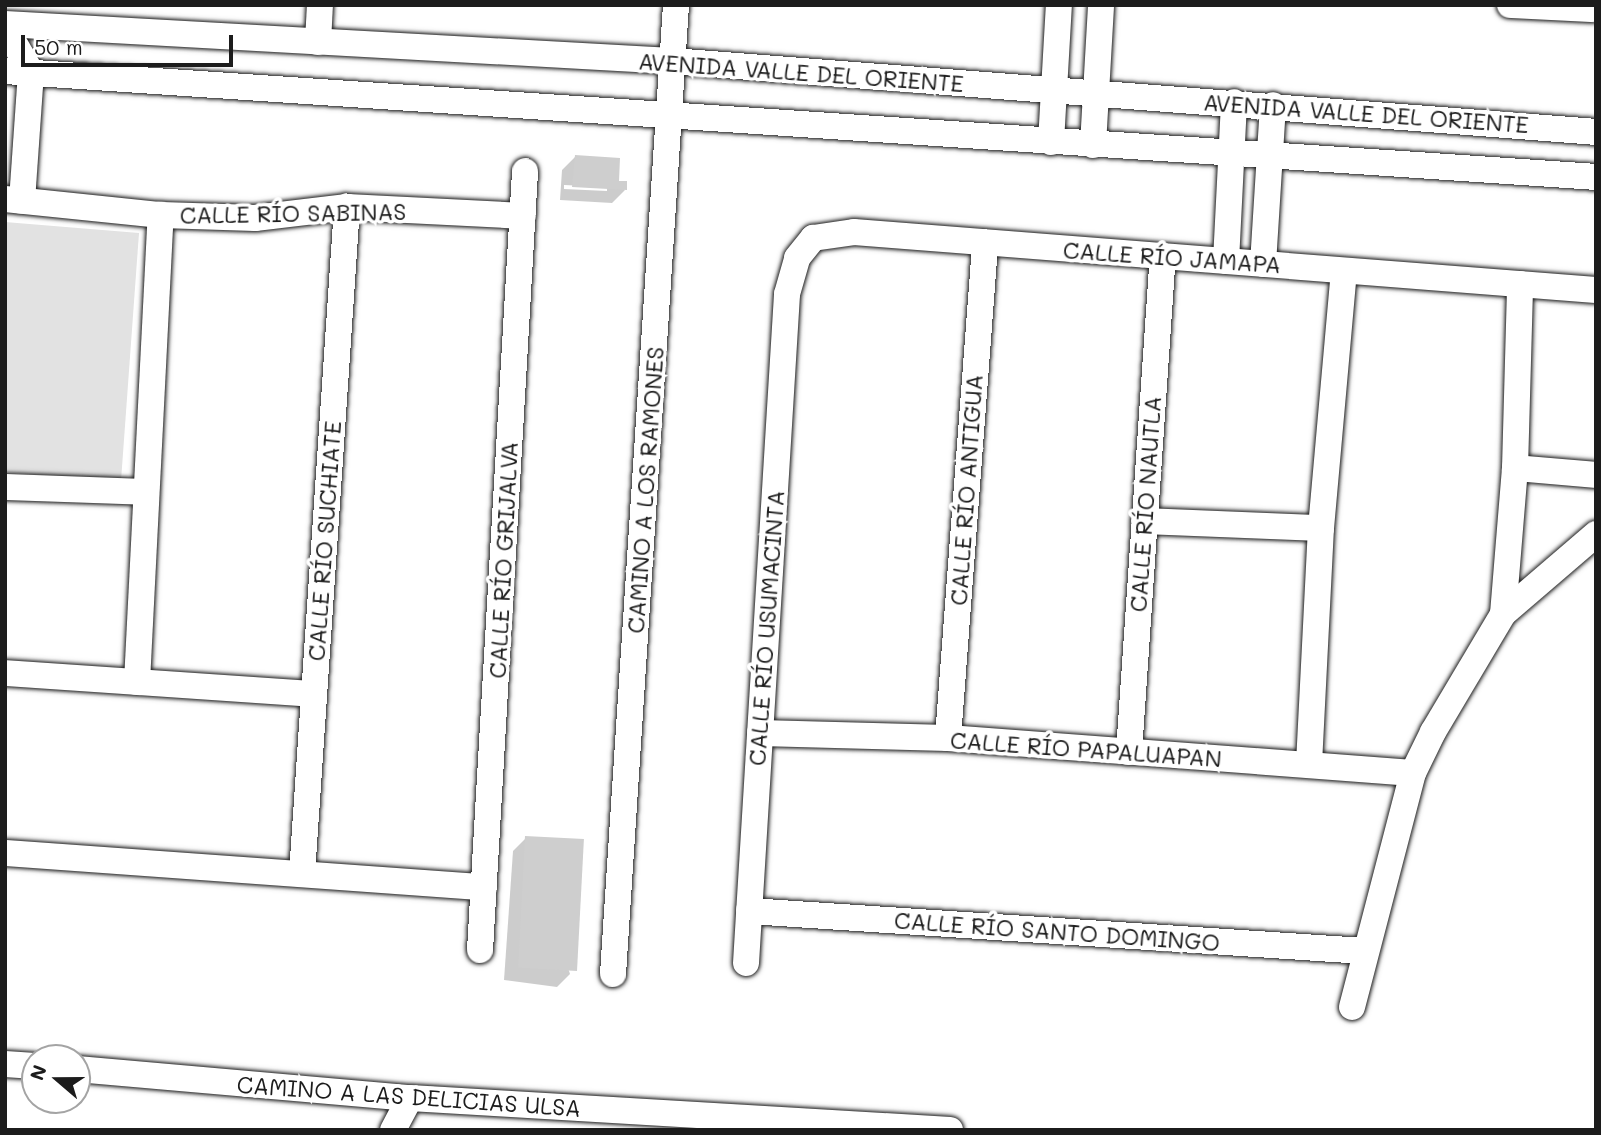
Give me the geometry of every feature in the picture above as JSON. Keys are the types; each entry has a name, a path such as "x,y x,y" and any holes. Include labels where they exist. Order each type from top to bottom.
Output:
{"street":[{"path":"318,42 320,5"},
{"name":"CAMINO A LOS RAMONES","path":"613,974 676,5"},
{"path":"1051,142 1059,5"},
{"path":"1093,145 1101,5"},
{"path":"1510,5 1593,9"},
{"path":"5,26 18,72 1596,177"},
{"name":"AVENIDA VALLE DEL ORIENTE","path":"5,26 672,61 1234,102 1596,132"},
{"name":"CALLE RÍO SABINAS","path":"18,72 14,200 161,215 255,218 347,207 523,216"},
{"path":"1226,261 1234,102"},
{"path":"1263,264 1273,105"},
{"name":"CALLE RÍO GRIJALVA","path":"480,950 525,171"},
{"name":"CALLE RÍO SUCHIATE","path":"302,874 347,207"},
{"path":"137,682 161,215"},
{"name":"CALLE RÍO JAMAPA","path":"787,294 801,249 813,238 830,232 1596,290"},
{"name":"CALLE RÍO ANTIGUA","path":"948,738 985,243"},
{"name":"CALLE RÍO NAUTLA","path":"1129,752 1163,256"},
{"path":"1309,764 1321,528 1344,271"},
{"path":"1503,614 1515,468 1520,284"},
{"name":"CALLE RÍO USUMACINTA","path":"746,963 787,294"},
{"path":"1515,468 1596,475"},
{"path":"5,487 146,492"},
{"path":"1144,521 1321,528"},
{"path":"1352,1007 1413,773 1503,614 1596,534"},
{"path":"5,673 313,694"},
{"name":"CALLE RÍO PAPALUAPAN","path":"760,733 948,738 1413,773"},
{"path":"5,853 484,887"},
{"name":"CALLE RÍO SANTO DOMINGO","path":"749,911 1365,951"},
{"name":"CAMINO A LAS DELICIAS ULSA","path":"91,1070 410,1098 950,1130"},
{"path":"393,1130 410,1098"}],"shaded area":[{"path":"5,222 139,233 121,481 5,472"}],"building":[{"path":"575,155 620,158 619,181 627,181 627,190 572,187"},
{"path":"525,836 584,839 577,971 518,968"}]}
